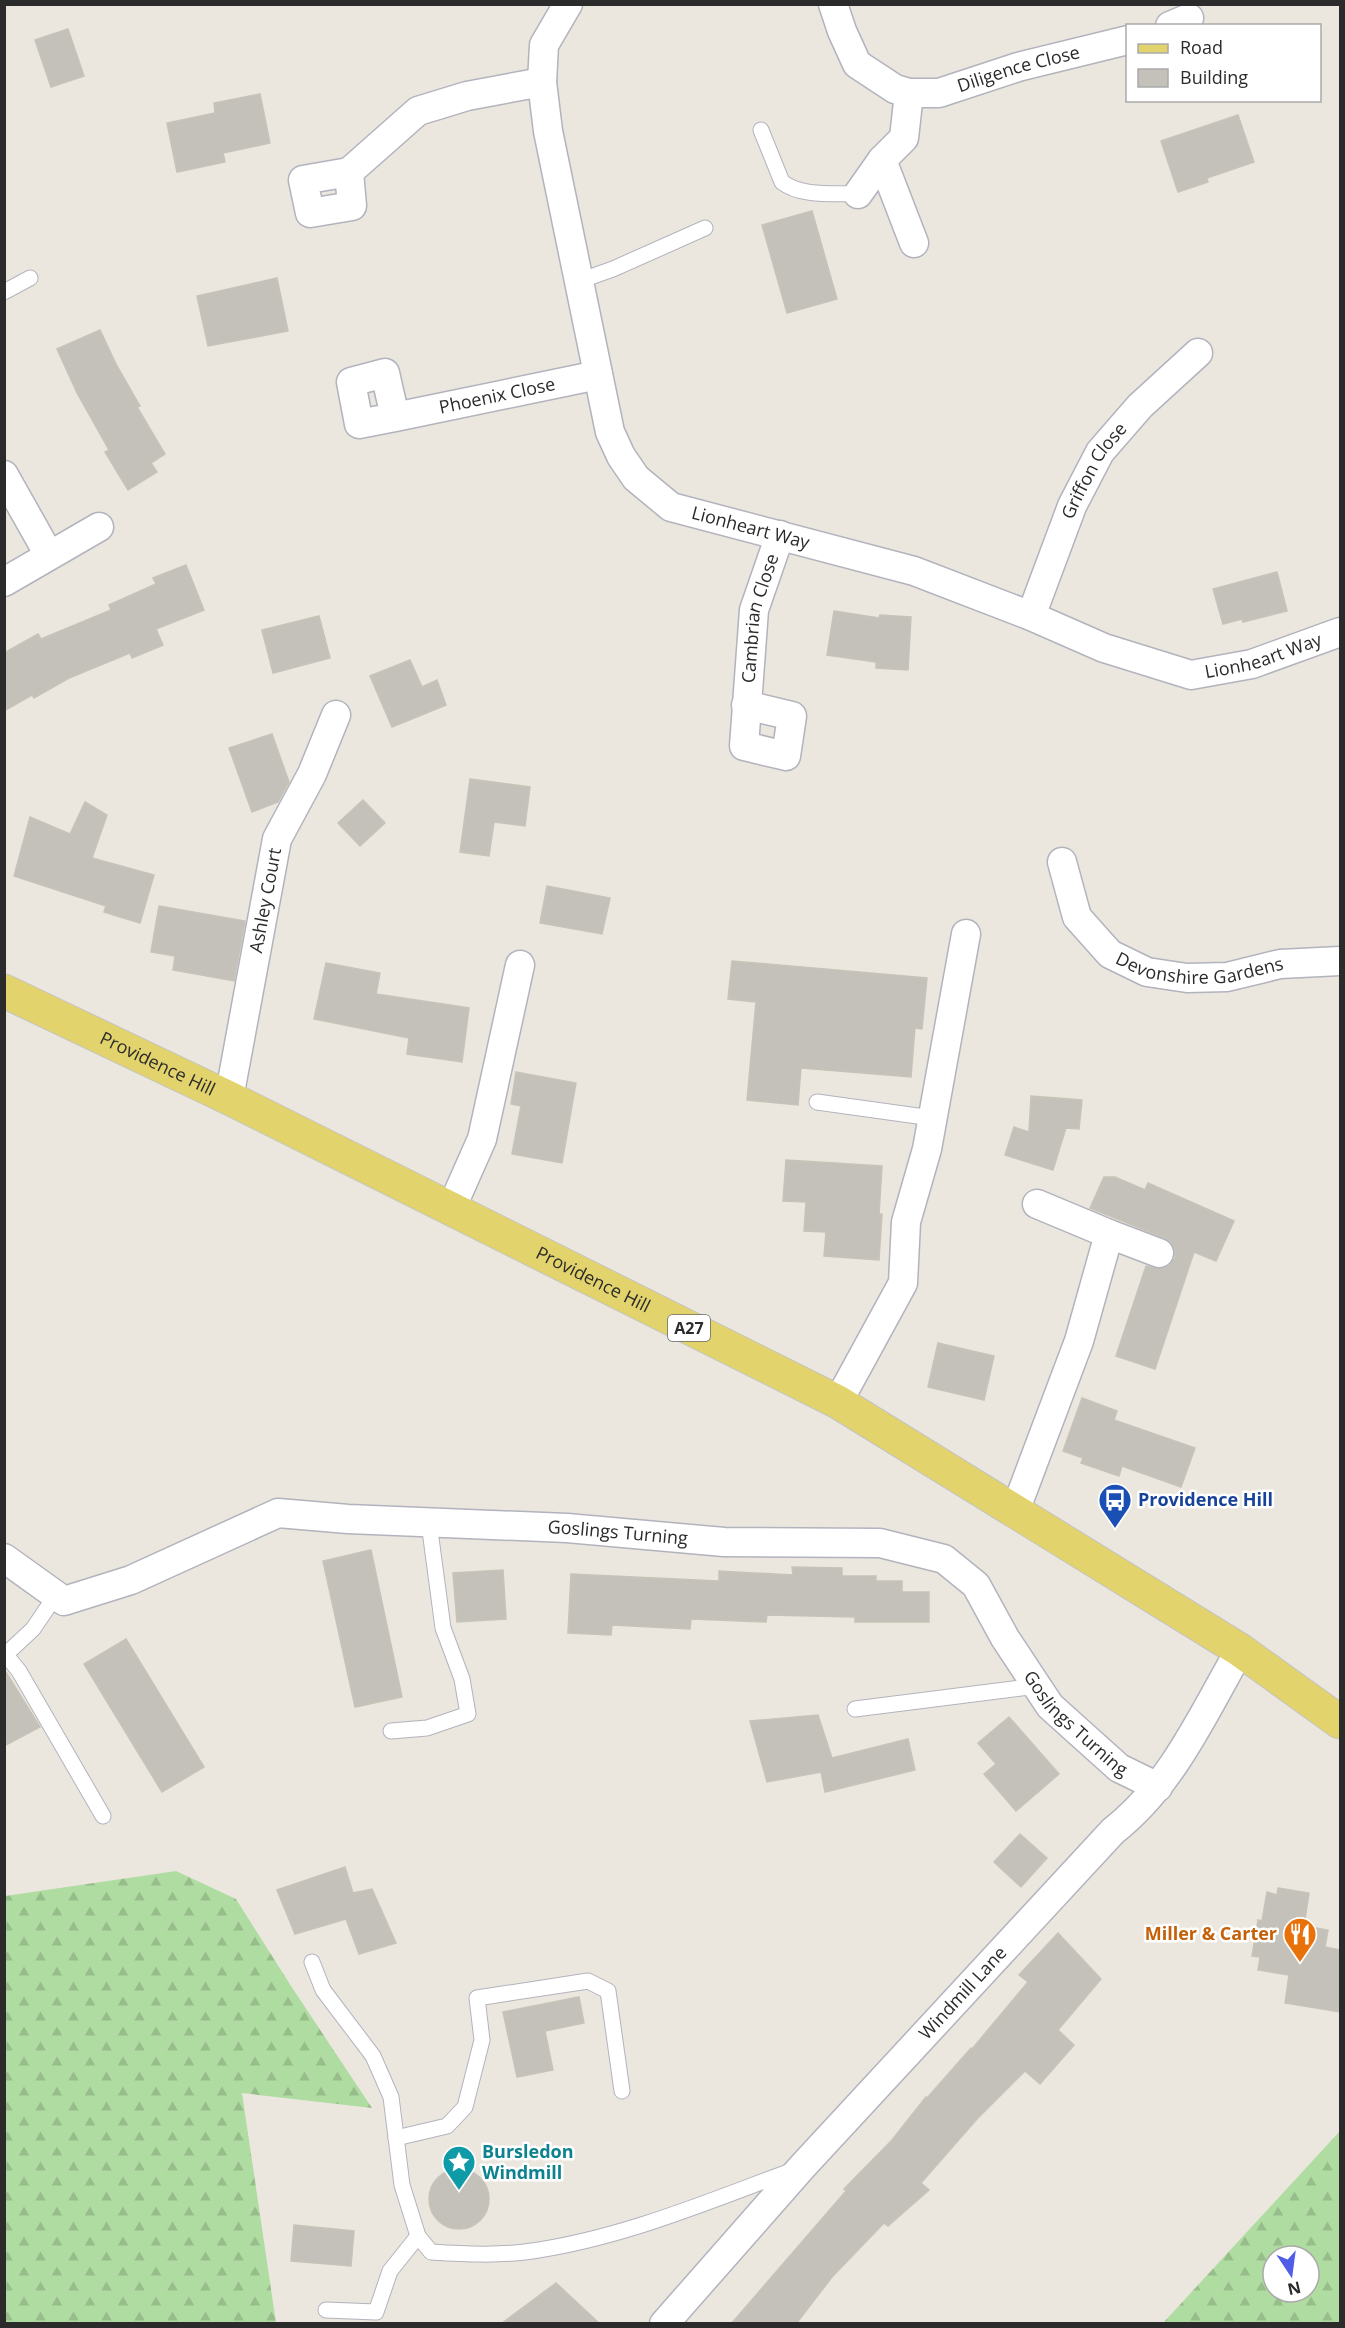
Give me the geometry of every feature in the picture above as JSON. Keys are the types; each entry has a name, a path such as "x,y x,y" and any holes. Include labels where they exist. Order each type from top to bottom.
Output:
{"main road":[{"name":"Providence Hill","path":"4,991 229,1098 837,1402 1240,1650 1341,1722"}],"street":[{"name":"Diligence Close","path":"833,4 857,64 895,89 909,93 939,93 1018,67 1126,40"},
{"name":"Lionheart Way","path":"563,6 544,45 542,82 548,131 610,432 621,456 636,478 671,507 914,571 1031,616 1104,648 1191,675 1252,664 1341,632"},
{"path":"349,172 418,111 467,96 542,82"},
{"path":"858,194 882,160 904,138 909,93"},
{"path":"882,160 915,243"},
{"name":"Griffon Close","path":"1031,616 1072,506 1100,452 1140,406 1198,353"},
{"name":"Phoenix Close","path":"395,417 598,375"},
{"path":"4,475 49,555"},
{"path":"4,582 99,527"},
{"name":"Cambrian Close","path":"746,705 754,610 780,535"},
{"name":"Ashley Court","path":"229,1098 278,839 312,774 336,715"},
{"name":"Devonshire Gardens","path":"1062,862 1065,918 1110,954 1148,972 1187,978 1227,977 1280,964 1341,961"},
{"path":"837,1402 903,1283 906,1222 927,1149 966,934"},
{"path":"451,1209 482,1139 520,965"},
{"path":"1037,1204 1159,1253"},
{"path":"1016,1511 1079,1341 1108,1234"},
{"name":"Goslings Turning","path":"56,1595 64,1601 131,1580 278,1513 429,1523 567,1528 724,1542 880,1543 944,1559 976,1585 1005,1638 1050,1706 1119,1768 1158,1787"},
{"path":"4,1558 56,1595"},
{"name":"Windmill Lane","path":"663,2324 802,2167 1105,1840 1158,1787 1189,1744 1240,1650"}],"lane":[{"path":"761,130 782,182 788,186 816,192 858,194"},
{"path":"579,281 613,269 705,228"},
{"path":"4,292 30,278"},
{"path":"817,1102 932,1118"},
{"path":"391,1731 427,1728 468,1714 462,1679 443,1628 429,1523"},
{"path":"56,1595 33,1629 5,1655 19,1671 103,1816"},
{"path":"855,1709 1037,1686"},
{"path":"312,1962 323,1990 373,2056 391,2097 402,2185 418,2236 431,2252 472,2255 532,2251 624,2231 802,2167"},
{"path":"396,2139 447,2126 465,2107 482,2040 477,1998 588,1982 608,1991 622,2091"},
{"path":"326,2310 376,2312 390,2271 418,2236"}],"green space":[{"path":"176,1871 236,1899 372,2108 242,2093 276,2323 5,2323 5,1896"},
{"path":"1340,2131 1340,2323 1163,2323"}],"building":[{"path":"68,29 84,76 51,87 35,40"},
{"path":"260,94 270,143 223,153 225,162 177,172 167,123 215,113 214,103"},
{"path":"1238,115 1254,162 1207,178 1208,182 1178,192 1161,141"},
{"path":"812,211 837,299 787,313 762,225"},
{"path":"277,278 288,331 208,346 197,296"},
{"path":"100,330 140,406 137,407 165,454 151,463 157,472 128,490 105,452 109,450 77,393 57,349"},
{"path":"186,565 204,610 156,629 163,645 132,658 130,653 69,678 34,698 32,695 4,711 4,653 38,634 41,639 111,610 109,605 156,584 153,578"},
{"path":"1277,572 1287,611 1243,622 1242,619 1223,624 1213,589"},
{"path":"834,611 879,618 880,615 911,617 908,670 876,668 876,662 827,655"},
{"path":"319,616 330,658 273,673 262,630"},
{"path":"410,660 422,687 437,680 446,705 392,727 370,676"},
{"path":"272,734 289,782 278,802 252,812 229,748"},
{"path":"470,779 530,787 525,826 494,822 489,856 460,852"},
{"path":"363,800 385,823 360,846 338,823"},
{"path":"85,802 107,815 92,858 154,875 140,923 104,912 106,906 14,876 30,817 70,834"},
{"path":"547,886 610,898 602,934 540,923"},
{"path":"159,906 245,921 234,981 173,970 175,956 151,952"},
{"path":"732,961 927,978 922,1029 915,1028 911,1077 801,1068 798,1105 747,1100 756,1002 728,999"},
{"path":"326,963 380,973 376,994 469,1008 462,1062 407,1054 409,1038 314,1019"},
{"path":"516,1072 576,1083 562,1163 512,1154 521,1106 511,1104"},
{"path":"1031,1096 1082,1100 1079,1129 1066,1128 1053,1170 1005,1155 1014,1127 1029,1132"},
{"path":"786,1160 882,1166 879,1260 824,1256 826,1232 804,1231 806,1202 783,1201"},
{"path":"1104,1177 1115,1177 1145,1190 1148,1183 1234,1221 1216,1261 1194,1252 1155,1369 1116,1356 1146,1266 1161,1269 1169,1266 1175,1258 1175,1250 1171,1242 1165,1238 1090,1208"},
{"path":"938,1343 994,1356 984,1400 928,1387"},
{"path":"1082,1398 1117,1411 1114,1420 1195,1448 1181,1487 1122,1466 1119,1476 1081,1463 1083,1458 1063,1451"},
{"path":"371,1550 402,1697 355,1707 323,1561"},
{"path":"792,1567 842,1568 842,1576 876,1576 876,1581 902,1581 902,1592 929,1592 929,1622 855,1622 855,1617 767,1615 766,1622 691,1619 690,1629 612,1625 611,1635 568,1633 571,1574 719,1581 719,1571 793,1575"},
{"path":"503,1570 506,1619 457,1622 453,1573"},
{"path":"126,1639 204,1767 162,1792 84,1664"},
{"path":"4,1669 40,1727 4,1746"},
{"path":"818,1715 832,1758 908,1739 915,1770 825,1792 821,1772 767,1782 750,1721"},
{"path":"1009,1717 1059,1774 1016,1811 984,1774 996,1764 978,1743"},
{"path":"1020,1834 1047,1858 1021,1887 994,1862"},
{"path":"345,1867 353,1893 372,1889 396,1943 359,1954 346,1919 295,1934 277,1890"},
{"name":"Miller & Carter","path":"1278,1888 1309,1893 1304,1926 1328,1930 1325,1947 1341,1950 1341,2012 1285,2003 1289,1975 1258,1970 1260,1957 1252,1956 1258,1920 1262,1921 1267,1892 1277,1895"},
{"path":"1058,1933 1101,1979 1058,2030 1074,2045 1040,2084 1025,2071 977,2119 921,2183 929,2190 888,2226 884,2223 832,2277 796,2324 731,2324 846,2191 844,2189 892,2140 926,2097 972,2049 1028,1982 1019,1975"},
{"path":"579,1997 584,2023 545,2031 553,2070 517,2077 503,2012"},
{"path":"453,2169 465,2169 481,2177 487,2187 489,2199 487,2211 481,2221 465,2229 453,2229 437,2221 429,2205 429,2193 437,2177"},
{"path":"294,2225 354,2231 351,2266 291,2261"},
{"path":"556,2283 600,2324 501,2324"}],"place":[{"name":"Providence Hill","path":"1115,1529"},
{"name":"Miller & Carter","path":"1300,1963"},
{"name":"Bursledon Windmill","path":"459,2191"}]}
